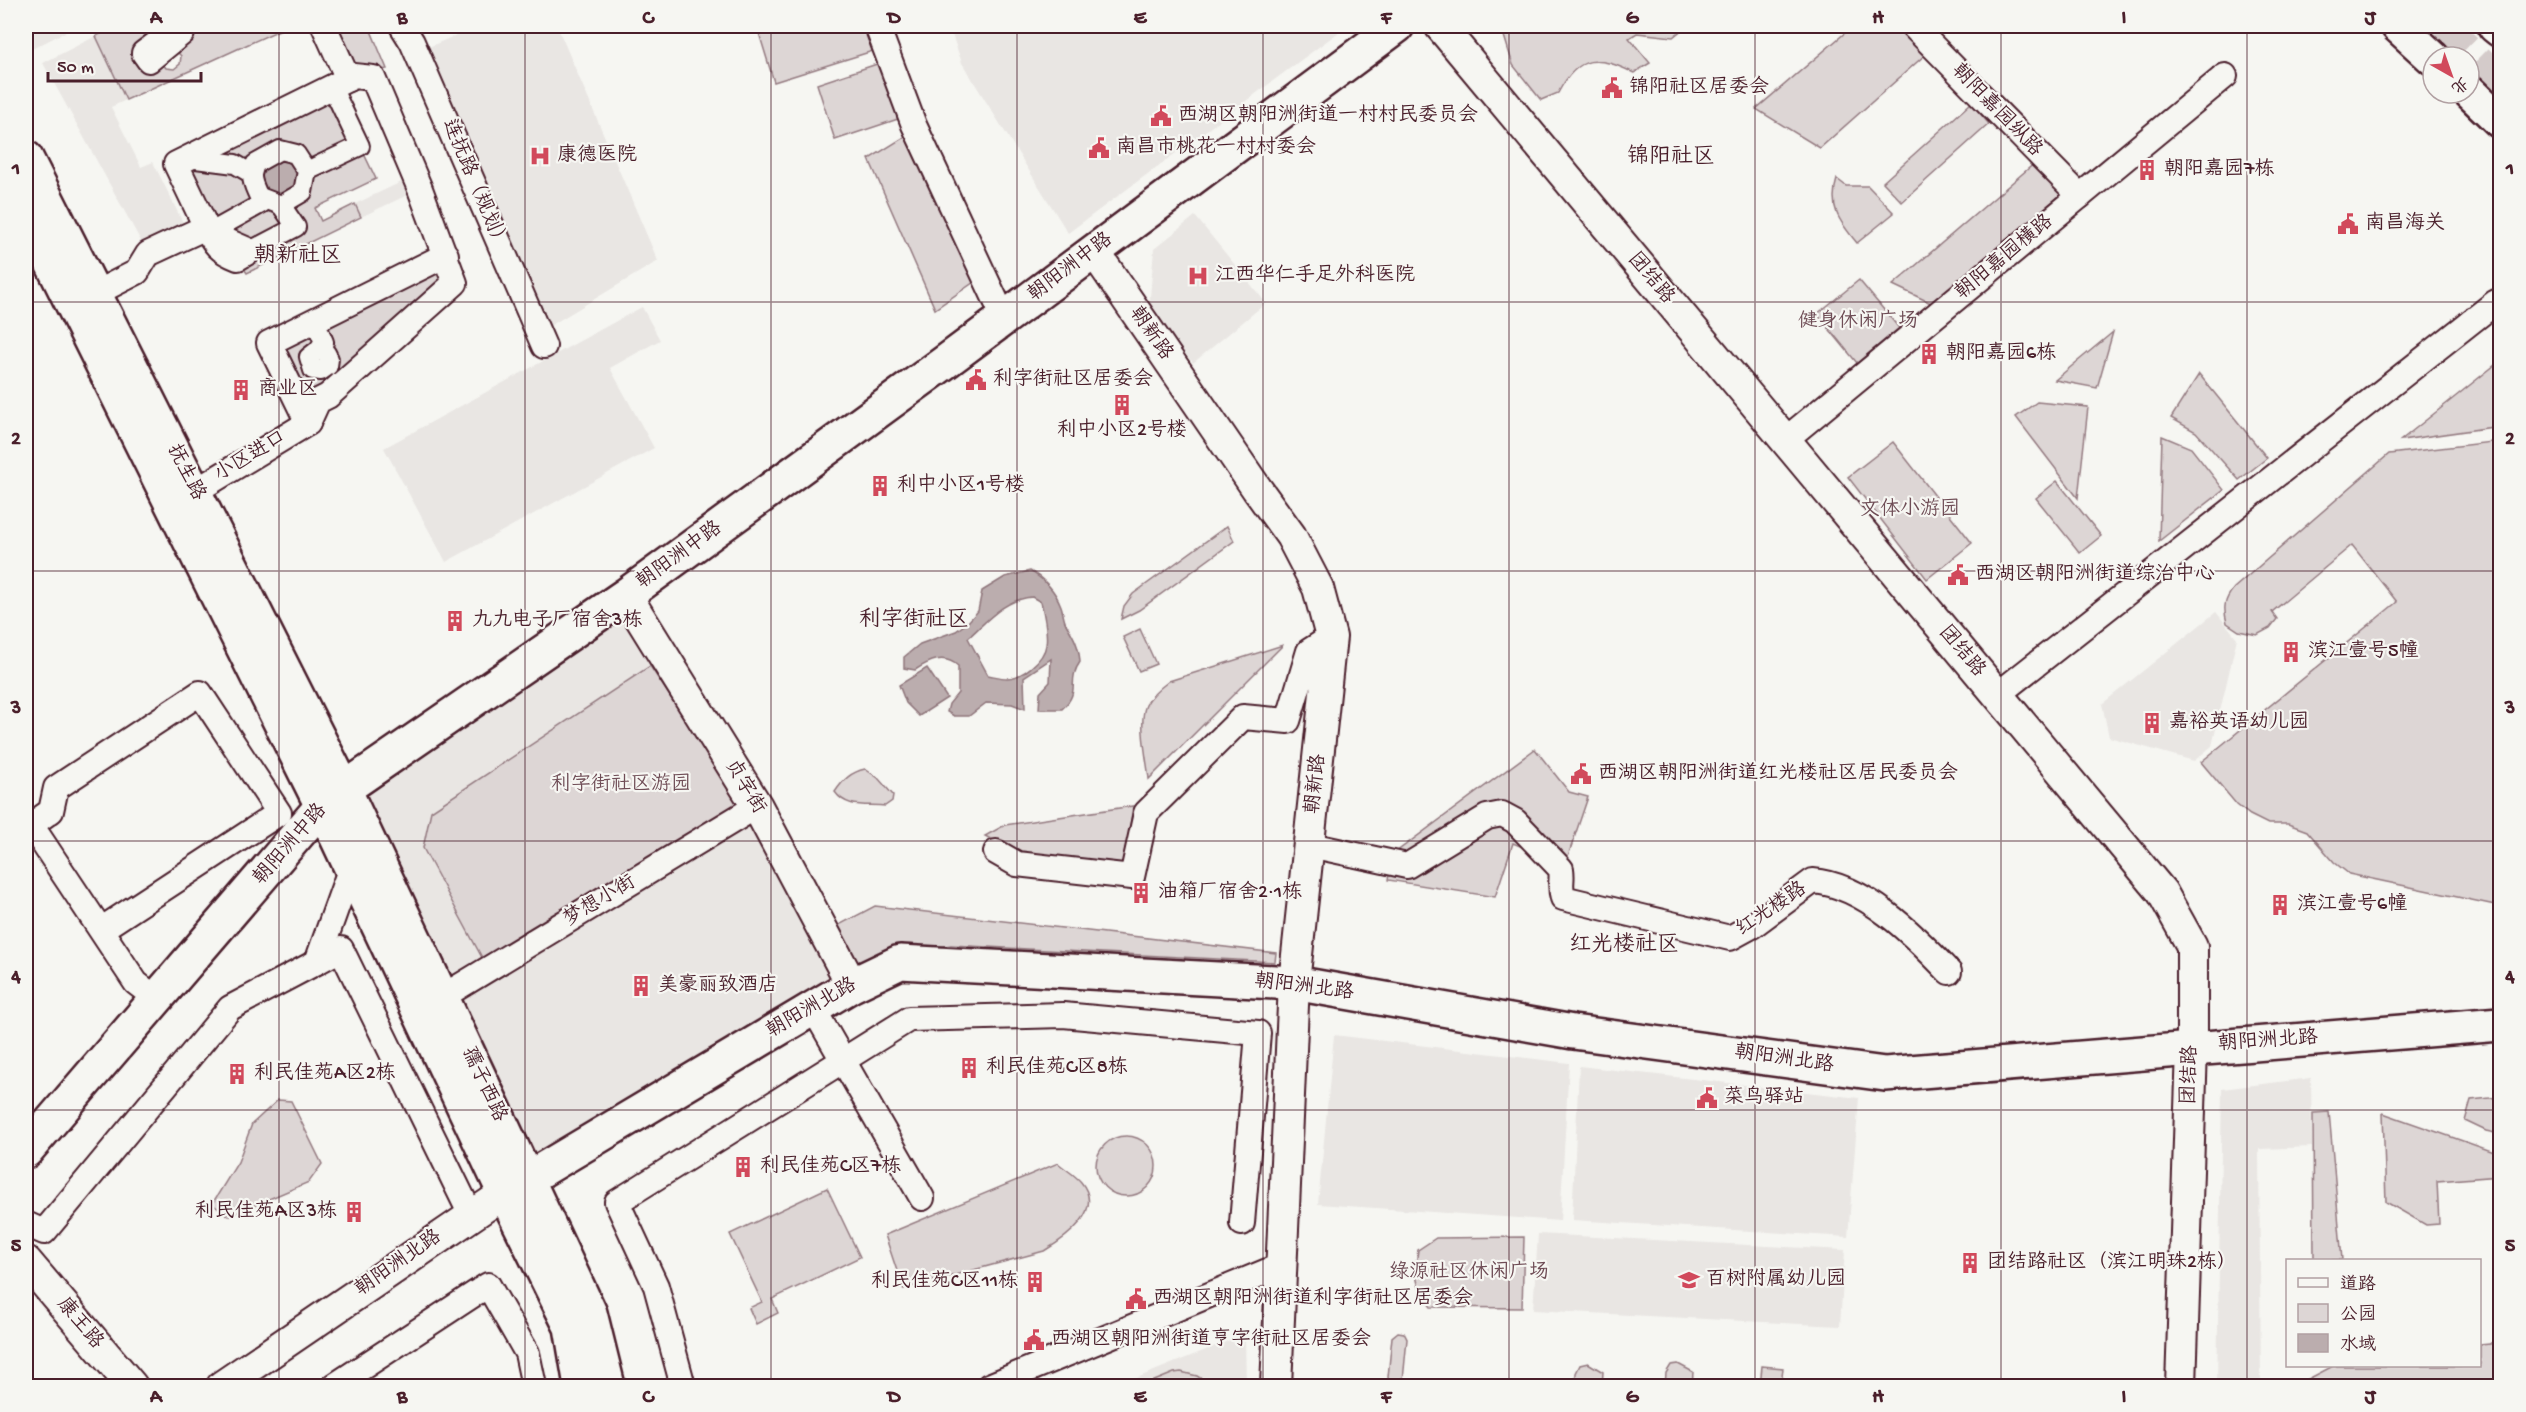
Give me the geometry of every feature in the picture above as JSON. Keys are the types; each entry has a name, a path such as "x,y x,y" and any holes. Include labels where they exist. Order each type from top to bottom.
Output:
{"main road":[{"name":"朝阳洲中路","path":"26,1151 333,797 626,595 1094,252 1397,26"},
{"path":"2398,26 2421,47"},
{"path":"2495,26 2500,30"},
{"name":"抚生路","path":"26,158 194,492 333,797"},
{"name":"抚生路","path":"26,211 333,797"},
{"name":"孺子西路","path":"333,797 351,867 516,1185 590,1313 608,1386"},
{"name":"孺子西路","path":"333,797 442,997 571,1327 581,1386"},
{"name":"朝阳洲北路","path":"516,1185 852,985 900,962 1294,983 1573,1032 1885,1074 2500,1024"}],"street":[{"path":"307,171 360,146 324,26"},
{"name":"连抚路（规划）","path":"402,26 417,53 544,346"},
{"path":"877,26 914,125 1004,318"},
{"path":"885,51 895,47 888,26"},
{"name":"团结路","path":"1440,26 2162,892 2192,946 2192,1048 2181,1386"},
{"name":"朝阳嘉园纵路","path":"1913,26 2080,196"},
{"path":"182,161 354,76 373,78 446,255 269,343 312,412"},
{"name":"朝阳嘉园横路","path":"1785,440 2225,76"},
{"path":"94,294 137,272 148,254 207,230 261,204 260,197 251,182 255,164 280,150 296,154 307,171 303,192 281,205"},
{"path":"182,161 235,164 252,174"},
{"path":"182,161 207,230 221,251 238,258 296,227 281,205 260,197"},
{"name":"朝新路","path":"1094,252 1291,536 1318,588 1331,638 1294,983 1276,1386"},
{"name":"小区进口","path":"194,492 312,412 455,283 446,255"},
{"path":"2001,701 2496,302 2500,308"},
{"path":"2001,701 2500,316"},
{"path":"312,412 309,403 321,371 328,366 329,359 326,353 318,350 324,342 318,328"},
{"name":"贞字街","path":"626,595 757,806 852,985"},
{"path":"996,852 1017,864 1132,877 1146,813 1242,717 1288,721 1309,651 1331,638"},
{"path":"102,929 279,813 200,693 56,788 51,812 31,825 136,983 158,1000"},
{"name":"梦想小街","path":"442,997 757,806"},
{"name":"红光楼路","path":"1310,845 1407,866 1487,817 1502,814 1515,821 1561,868 1563,876 1559,886 1563,898 1730,938 1752,926 1813,881 1830,883 1863,899 1901,924 1949,972"},
{"path":"317,962 351,867"},
{"path":"26,1224 44,1232 230,1008 341,949 471,1215"},
{"path":"813,1008 922,1198"},
{"path":"683,1386 656,1286 617,1202 909,1019 1063,1015 1258,1033 1242,1223"},
{"name":"朝阳洲北路","path":"222,1386 516,1185"},
{"name":"康王路","path":"26,1261 132,1386"},
{"path":"989,1386 1282,1265"},
{"path":"334,1386 488,1285 527,1353 534,1386"}],"shaded area":[{"path":"26,26 77,26 26,52"},
{"name":"康德医院","path":"477,26 557,26 658,261 543,330 422,50"},
{"name":"南昌市桃花一村村委会","path":"949,26 1347,26 1068,233 962,63"},
{"path":"96,36 126,100 111,107 141,167 153,162 189,235 148,254 43,63"},
{"path":"414,176 420,189 361,217 355,204"},
{"name":"江西华仁手足外科医院","path":"1195,216 1266,303 1193,363 1149,309 1154,249"},
{"path":"642,307 660,340 610,368 654,448 446,562 384,448"},
{"path":"619,606 845,982 534,1167 359,790"},
{"name":"嘉裕英语幼儿园","path":"2216,612 2237,638 2212,746 2194,761 2109,737 2102,704"},
{"path":"1334,1035 1569,1063 1560,1221 1318,1204"},
{"path":"1579,1066 1859,1098 1848,1237 1572,1220"},
{"path":"2311,1078 2312,1147 2259,1149 2261,1386 2217,1386 2222,1089"},
{"name":"百树附属幼儿园","path":"1538,1234 1845,1250 1840,1326 1533,1310"},
{"path":"1245,1334 1246,1386 1117,1386"}],"green space":[{"path":"117,26 180,26 155,54 166,68 174,69 180,64 181,56 169,43 182,26 288,26 126,100 96,36"},
{"path":"316,26 369,26 387,69 354,76 332,87 376,179 315,208 321,221 355,204 361,217 247,273 216,230 183,161 338,75"},
{"path":"782,26 868,26 876,50 774,82 759,33"},
{"path":"1501,26 1692,26 1683,29 1673,37 1637,33 1629,38 1650,63 1634,73 1610,63 1590,62 1574,71 1558,93 1541,100 1513,65"},
{"path":"1853,26 1897,26 1925,55 1820,148 1756,109"},
{"path":"880,63 898,119 835,140 817,84"},
{"path":"1971,103 1989,124 1902,202 1883,182"},
{"path":"909,134 977,280 935,309 869,159"},
{"path":"2036,162 2063,193 1933,304 1893,285"},
{"path":"1837,179 1846,186 1868,186 1894,213 1857,243 1837,214 1834,198"},
{"path":"448,261 455,283 309,403 273,352"},
{"name":"健身休闲广场","path":"1859,280 1899,328 1857,363 1817,314"},
{"path":"2113,332 2097,388 2055,380"},
{"path":"2500,361 2500,426 2401,440"},
{"path":"2199,374 2267,458 2239,480 2196,432 2171,418"},
{"path":"2037,402 2088,407 2078,498 2016,417"},
{"path":"2162,436 2191,448 2224,490 2159,541"},
{"path":"2500,441 2500,904 2495,905 2349,874 2334,862 2307,831 2288,824 2268,824 2250,815 2237,805 2201,762 2397,602 2352,545 2272,612 2277,619 2270,628 2257,635 2239,631 2227,623 2225,604 2234,588 2389,454"},
{"name":"文体小游园","path":"1893,442 1972,543 1927,579 1848,477"},
{"path":"2057,481 2101,536 2080,553 2036,498"},
{"path":"1227,526 1234,541 1139,610 1121,619 1124,606 1133,594"},
{"path":"1140,629 1156,664 1139,671 1123,637"},
{"path":"1283,645 1149,779 1143,721 1146,705 1156,692 1169,681"},
{"name":"利字街社区游园","path":"650,666 743,807 486,965 423,848 431,811"},
{"path":"1535,749 1569,792 1588,797 1565,865 1513,843 1495,897 1388,880 1392,855"},
{"path":"865,769 878,778 893,795 892,801 885,806 851,803 835,792 848,777"},
{"path":"1133,806 1124,866 1023,856 985,836 1005,825"},
{"path":"875,906 1276,953 1275,962 951,945 853,963 837,926"},
{"path":"2500,1097 2500,1134 2486,1131 2465,1121 2471,1100"},
{"path":"278,1100 291,1101 322,1164 309,1182 229,1216 212,1204 238,1162 252,1124"},
{"path":"2329,1112 2342,1259 2314,1259 2313,1113"},
{"path":"2383,1113 2500,1154 2500,1176 2437,1181 2439,1224 2426,1225 2386,1202"},
{"path":"1126,1136 1138,1138 1151,1149 1156,1166 1154,1178 1143,1191 1126,1196 1114,1194 1101,1183 1096,1166 1098,1154 1109,1141"},
{"path":"1058,1163 1081,1182 1087,1193 1086,1213 1072,1231 1044,1251 903,1289 885,1235"},
{"path":"827,1188 860,1257 772,1299 778,1313 756,1324 749,1308 762,1302 730,1234"},
{"name":"绿源社区休闲广场","path":"1524,1237 1522,1308 1431,1307 1426,1300 1417,1280 1418,1250 1436,1238"},
{"path":"1398,1332 1404,1333 1407,1339 1403,1380 1401,1384 1396,1385 1389,1382 1388,1377 1392,1337"},
{"path":"2500,1342 2500,1386 2295,1386 2331,1367 2481,1367 2481,1344"},
{"path":"1588,1363 1603,1372 1602,1386 1575,1386 1576,1373 1580,1365"},
{"path":"1678,1364 1693,1372 1692,1386 1665,1386 1666,1373 1671,1365"},
{"path":"1762,1366 1783,1368 1781,1386 1760,1386"},
{"path":"1181,1372 1197,1376 1213,1386 1142,1386 1174,1373"}],"water":[{"path":"280,159 294,164 299,178 294,192 280,197 266,192 261,178 266,164"},
{"path":"1030,571 1044,581 1056,595 1065,622 1076,642 1080,662 1074,675 1071,697 1062,709 1039,709 1040,693 1050,682 1051,659 1024,677 1025,709 1012,704 986,703 969,716 954,716 947,712 949,704 958,693 958,666 942,659 931,661 915,670 904,668 904,657 920,644 956,631 968,622 978,611 982,591 1005,577","holes":["1032,597 1041,602 1046,645 1037,662 1025,672 1013,677 988,675 968,638 997,612 1013,602"]},
{"path":"927,668 947,698 919,716 906,703 899,685"}],"tunnel":[{"path":"2442,26 2500,83"}],"place":[{"name":"锦阳社区居委会","path":"1612,88"},
{"name":"西湖区朝阳洲街道一村村民委员会","path":"1161,116"},
{"name":"南昌市桃花一村村委会","path":"1099,148"},
{"name":"康德医院","path":"540,156"},
{"name":"朝阳嘉园7栋","path":"2147,170"},
{"name":"南昌海关","path":"2348,224"},
{"name":"江西华仁手足外科医院","path":"1198,276"},
{"name":"朝阳嘉园6栋","path":"1929,354"},
{"name":"利字街社区居委会","path":"976,380"},
{"name":"商业区","path":"241,390"},
{"name":"利中小区2号楼","path":"1122,405"},
{"name":"利中小区1号楼","path":"880,486"},
{"name":"西湖区朝阳洲街道综治中心","path":"1958,575"},
{"name":"九九电子厂宿舍3栋","path":"455,621"},
{"name":"滨江壹号5幢","path":"2291,652"},
{"name":"嘉裕英语幼儿园","path":"2152,723"},
{"name":"西湖区朝阳洲街道红光楼社区居民委员会","path":"1581,774"},
{"name":"油箱厂宿舍2·1栋","path":"1141,893"},
{"name":"滨江壹号6幢","path":"2280,905"},
{"name":"美豪丽致酒店","path":"641,986"},
{"name":"利民佳苑C区8栋","path":"969,1068"},
{"name":"利民佳苑A区2栋","path":"237,1074"},
{"name":"菜鸟驿站","path":"1707,1098"},
{"name":"利民佳苑C区7栋","path":"743,1167"},
{"name":"利民佳苑A区3栋","path":"354,1212"},
{"name":"团结路社区（滨江明珠2栋）","path":"1970,1263"},
{"name":"百树附属幼儿园","path":"1689,1280"},
{"name":"利民佳苑C区11栋","path":"1035,1282"},
{"name":"西湖区朝阳洲街道利字街社区居委会","path":"1136,1299"},
{"name":"西湖区朝阳洲街道亨字街社区居委会","path":"1034,1340"}],"district":[{"name":"锦阳社区","path":"1671,158"},
{"name":"朝新社区","path":"298,257"},
{"name":"利字街社区","path":"914,621"},
{"name":"红光楼社区","path":"1624,946"}]}
